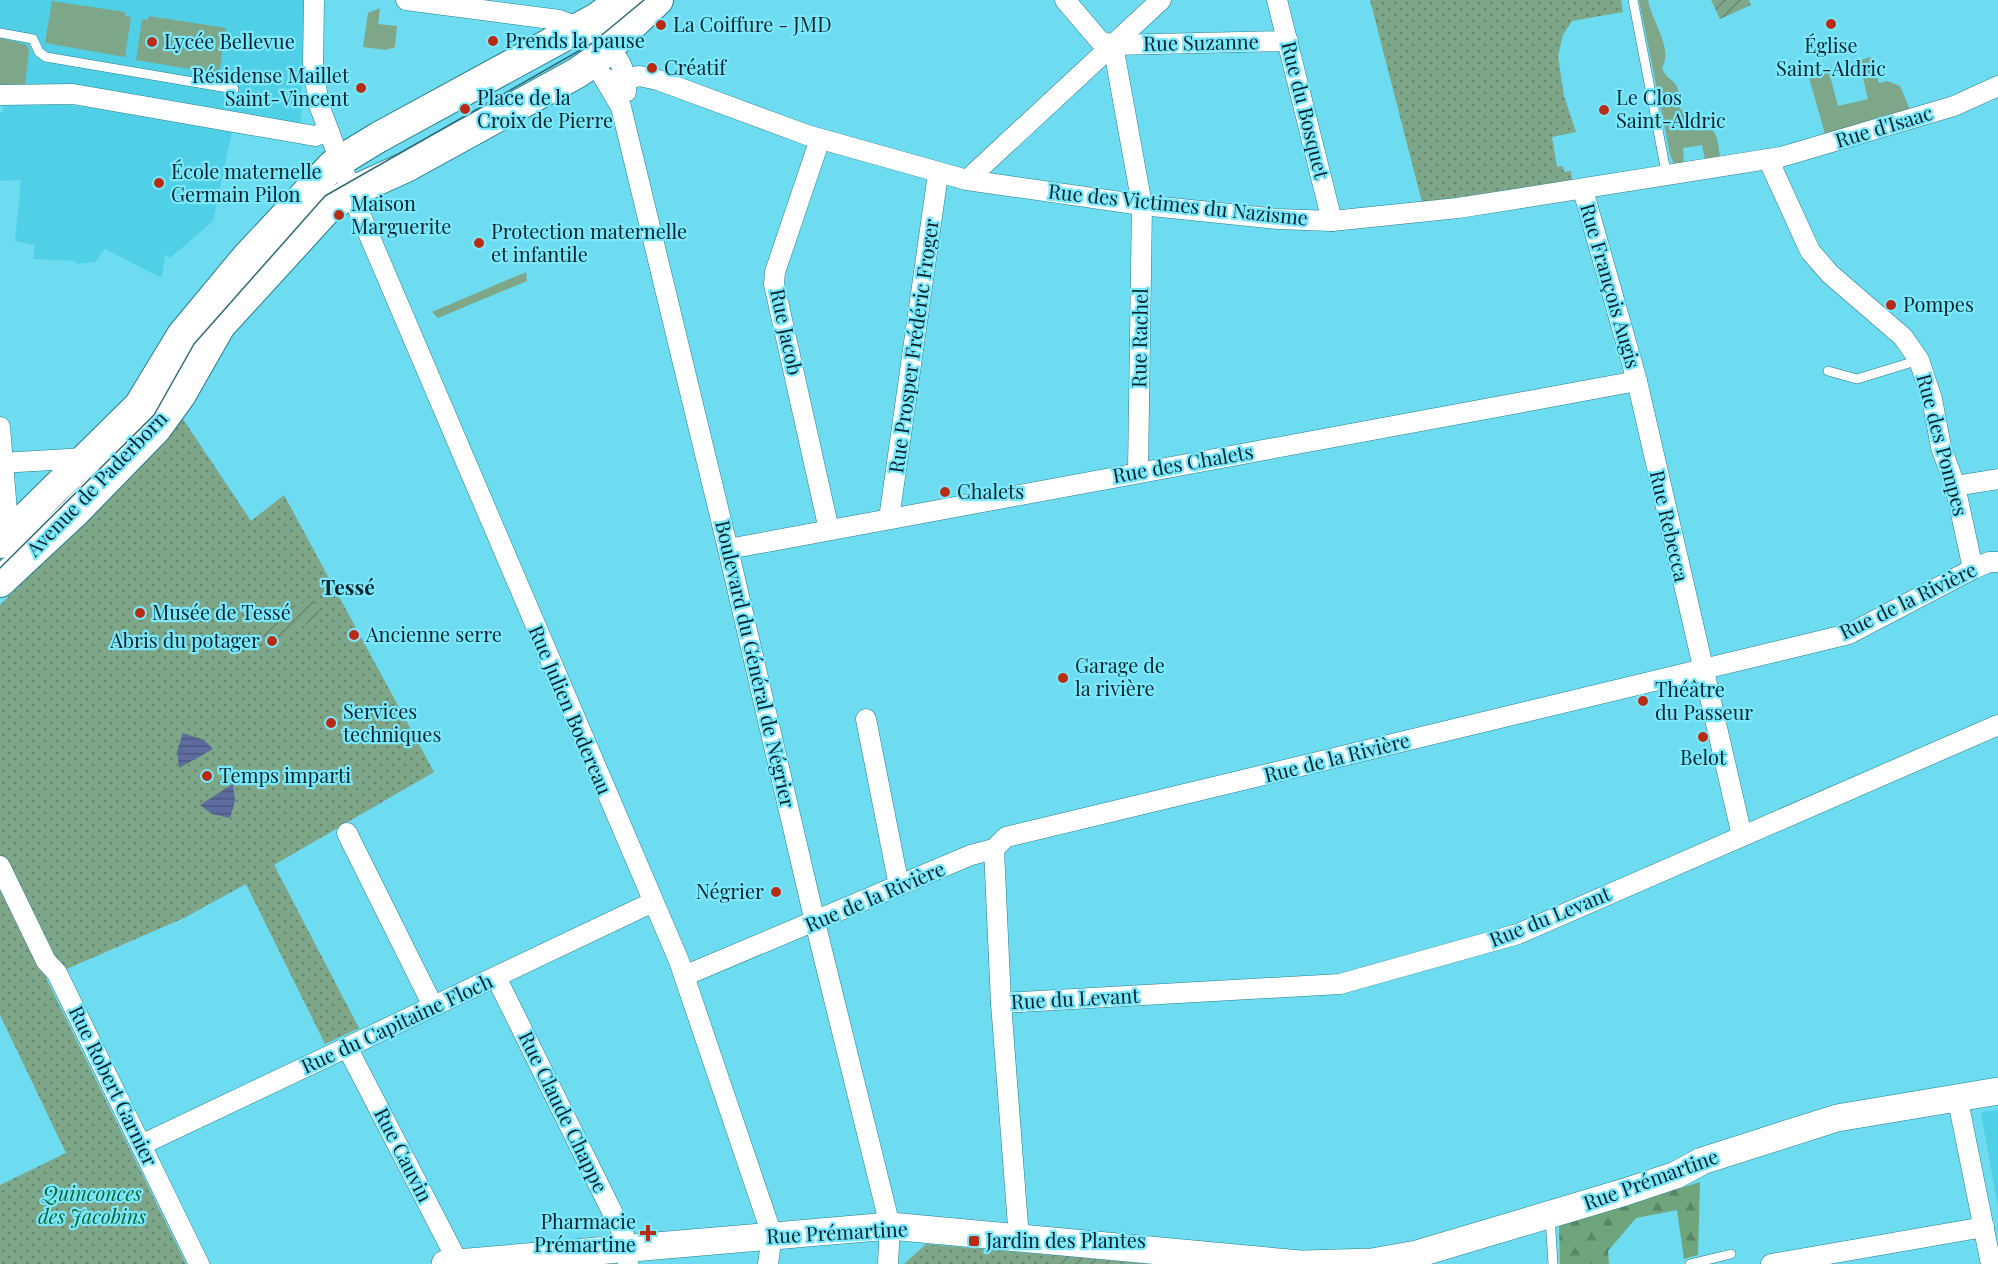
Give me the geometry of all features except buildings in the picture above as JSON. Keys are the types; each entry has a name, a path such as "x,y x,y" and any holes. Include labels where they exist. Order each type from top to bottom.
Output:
{"main road":[{"name":"Avenue de Paderborn","path":"4,539 139,406 182,335 239,267 339,160 581,27 621,0"},
{"name":"Avenue de Paderborn","path":"0,582 75,512 156,429 180,396 220,326 326,210 351,192 406,167 599,66 658,0"}],"street":[{"name":"Rue Julien Bodereau","path":"314,0 315,87 339,160 684,976 772,1235"},
{"path":"406,0 560,20 581,27 600,38 599,66 624,80"},
{"path":"1065,0 1100,41 1113,45"},
{"path":"967,180 1161,0"},
{"name":"Rue du Bosquet","path":"1277,0 1332,221"},
{"name":"Rue Suzanne","path":"1113,45 1288,41"},
{"name":"Rue Rachel","path":"1113,45 1142,205 1138,472"},
{"name":"Rue des Victimes du Nazisme","path":"599,66 616,82 639,76 658,80 820,139 938,174 1142,205 1278,219 1332,221 1458,208 1667,177 1768,159"},
{"name":"Boulevard du Général de Négrier","path":"599,66 620,102 728,549 815,922 890,1226 888,1264"},
{"name":"Boulevard du Général de Négrier","path":"620,102 626,90 624,80"},
{"name":"Rue d'Isaac","path":"1768,159 1954,106 1998,86"},
{"path":"0,95 73,94 315,136 329,131"},
{"name":"Rue Jacob","path":"820,139 775,272 774,284 829,530"},
{"name":"Rue des Pompes","path":"1768,159 1810,251 1830,274 1903,337 1919,360 1932,399 1941,447 1955,486 1973,569"},
{"name":"Rue Prosper Frédéric Froger","path":"890,519 938,174"},
{"name":"Rue François Augis","path":"1583,190 1637,381"},
{"name":"Rue des Chalets","path":"728,549 1637,381"},
{"name":"Rue Rebecca","path":"1637,381 1742,836"},
{"path":"0,427 4,539"},
{"path":"2,463 86,458"},
{"path":"1955,486 1998,479"},
{"name":"Rue de la Rivière","path":"684,976 972,855 994,849 1006,837 1849,634 1973,569 1989,562 1998,562"},
{"path":"866,719 899,886"},
{"name":"Rue du Levant","path":"1001,1003 1340,984 1518,934 1998,724"},
{"path":"347,833 433,1006"},
{"path":"994,849 1001,1003 1019,1239"},
{"name":"Rue Robert Garnier","path":"0,867 46,961 57,973 199,1264"},
{"name":"Rue du Capitaine Floch","path":"141,1145 652,902"},
{"name":"Rue Claude Chappe","path":"496,977 629,1256"},
{"name":"Rue Cauvin","path":"347,1047 454,1264"},
{"name":"Rue Prémartine","path":"1305,1264 1372,1263 1417,1254 1625,1192 1676,1175 1702,1161 1837,1118 1998,1090"},
{"path":"1957,1096 1991,1264"},
{"name":"Rue Prémartine","path":"454,1264 629,1256 772,1235 890,1226 1300,1264"},
{"path":"1771,1264 1984,1227"},
{"path":"768,1264 772,1235"}],"lane":[{"path":"1633,0 1667,177"},
{"path":"0,33 33,39 39,52 46,57 234,89"},
{"path":"1828,371 1857,379 1919,360"},
{"path":"1550,1215 1553,1264"},
{"path":"1690,1264 1731,1254"}],"shaded area":[{"name":"Lycée Bellevue","path":"0,0 304,0 301,126 73,84 0,85"},
{"path":"52,103 108,110 232,132 213,221 170,258 165,255 162,278 105,249 95,262 76,264 75,261 33,259 35,245 15,241 21,180 0,181 0,113 3,112 3,104"},
{"path":"183,733 204,740 213,749 179,768 177,751"},
{"path":"233,784 235,801 230,818 212,814 200,805"},
{"path":"1998,1110 1998,1209 1981,1112"}],"green space":[{"path":"1370,0 1621,0 1623,12 1572,21 1563,35 1558,56 1564,96 1576,132 1552,137 1557,167 1563,166 1564,172 1571,171 1572,182 1422,202"},
{"path":"1639,0 1648,0 1664,43 1665,60 1662,68 1676,85 1679,107 1688,116 1711,128 1716,137 1720,157 1705,159 1702,145 1683,148 1684,163 1674,164 1670,154"},
{"path":"1711,0 1749,0 1751,5 1720,19"},
{"path":"52,1 125,12 125,16 131,17 125,57 45,43"},
{"path":"380,8 378,24 397,26 395,47 386,50 363,47 368,13"},
{"path":"149,16 226,28 219,74 136,60 142,19 148,20"},
{"path":"0,38 27,45 29,52 25,84 0,85"},
{"path":"1871,57 1879,83 1887,81 1900,86 1910,110 1825,134 1808,74 1832,67 1834,75 1830,76 1838,106 1868,99 1861,69 1855,70 1853,62"},
{"path":"526,272 527,281 438,318 432,312"},
{"name":"Quinconces des Jacobins","path":"177,410 251,521 284,495 434,772 274,865 359,1028 325,1044 246,884 184,918 46,978 186,1264 0,1264 0,1185 66,1153 0,1015 0,605 74,533"},
{"path":"313,600 321,614 270,648 258,627 288,607"},
{"path":"1700,1182 1698,1255 1684,1259 1677,1210 1636,1218 1608,1251 1609,1264 1560,1264 1559,1225"},
{"name":"Jardin des Plantes","path":"926,1244 1149,1264 904,1264"},
{"path":"1052,1255 1144,1264 1052,1264"}],"tram line":[{"path":"0,568 154,415 194,344 325,196 591,44 644,0"}],"place":[{"name":"Église Saint-Aldric","path":"1831,24"},
{"name":"La Coiffure - JMD","path":"661,25"},
{"name":"Prends la pause","path":"493,41"},
{"name":"Lycée Bellevue","path":"152,42"},
{"name":"Créatif","path":"652,68"},
{"name":"Résidense Maillet Saint-Vincent","path":"361,88"},
{"name":"Place de la Croix de Pierre","path":"465,109"},
{"name":"Le Clos Saint-Aldric","path":"1604,110"},
{"name":"École maternelle Germain Pilon","path":"159,183"},
{"name":"Maison Marguerite","path":"339,215"},
{"name":"Protection maternelle et infantile","path":"479,243"},
{"name":"Pompes","path":"1891,305"},
{"name":"Chalets","path":"945,492"},
{"name":"Musée de Tessé","path":"140,613"},
{"name":"Ancienne serre","path":"354,635"},
{"name":"Abris du potager","path":"272,641"},
{"name":"Garage de la rivière","path":"1063,678"},
{"name":"Théâtre du Passeur","path":"1643,701"},
{"name":"Services techniques","path":"331,723"},
{"name":"Belot","path":"1703,737"},
{"name":"Temps imparti","path":"207,776"},
{"name":"Négrier","path":"776,892"},
{"name":"Pharmacie Prémartine","path":"648,1233"},
{"name":"Jardin des Plantes","path":"974,1241"}],"district":[{"name":"Tessé","path":"348,588"}]}
